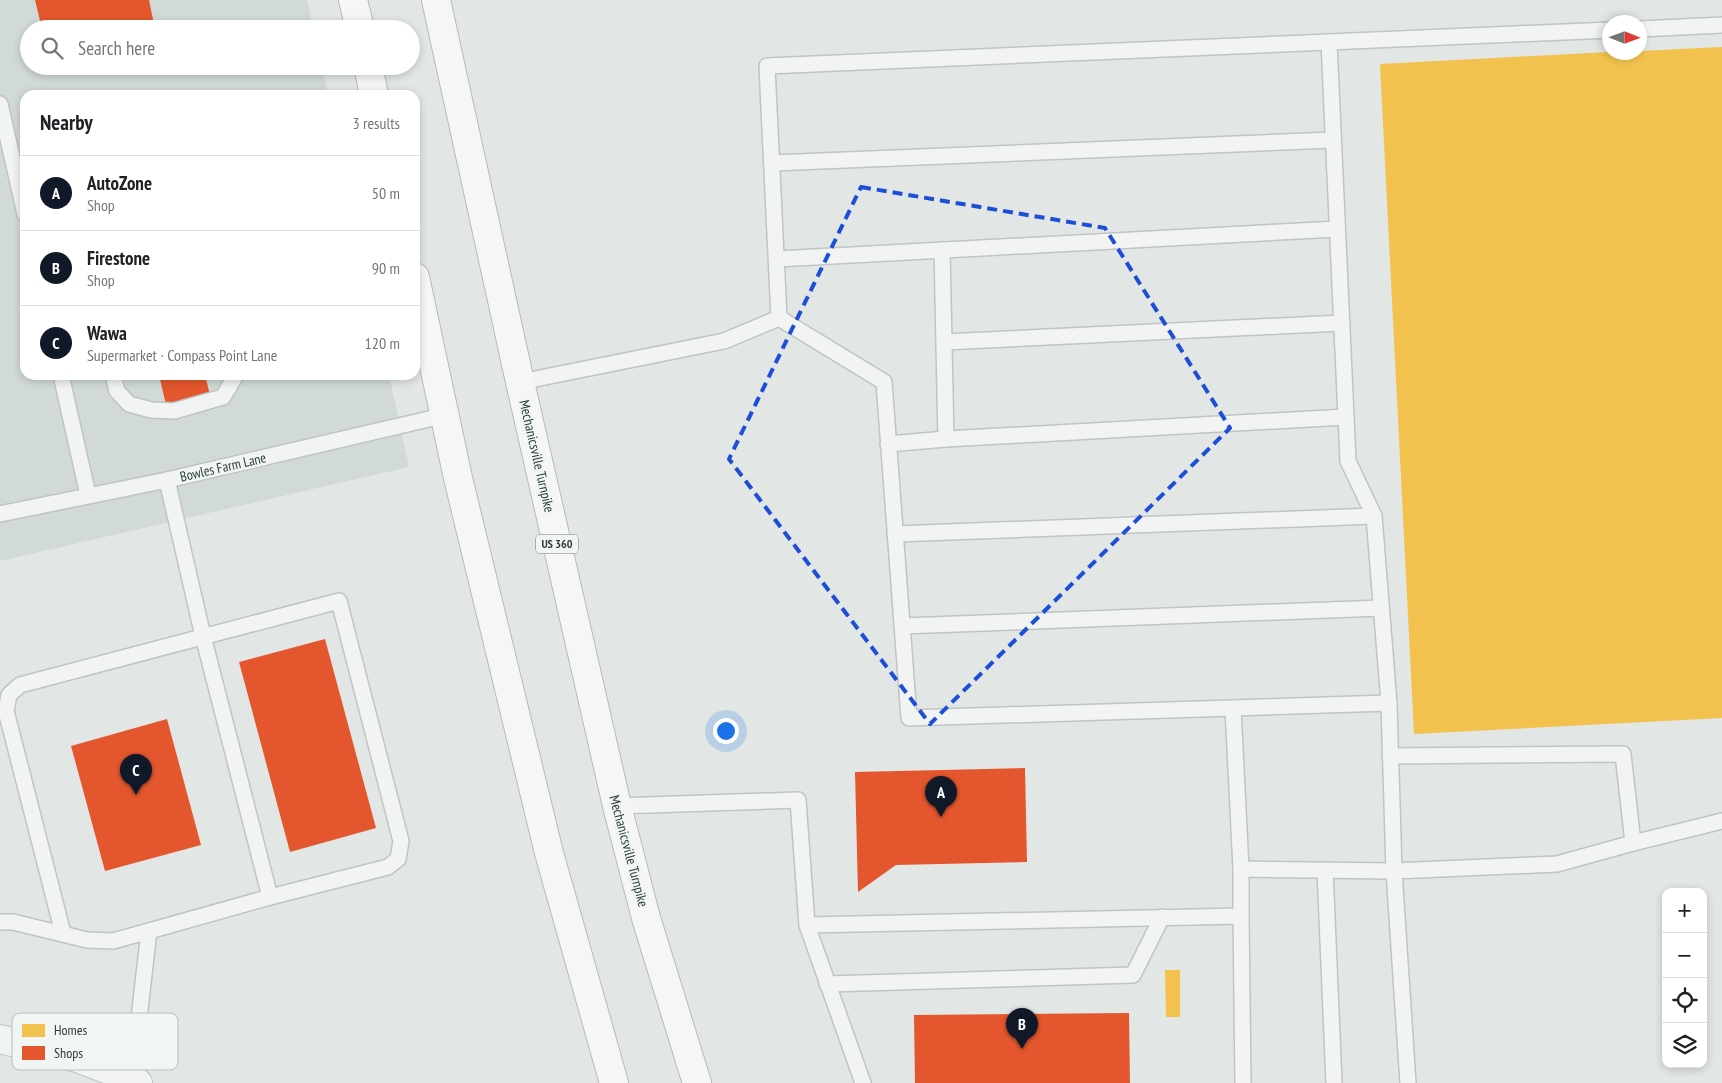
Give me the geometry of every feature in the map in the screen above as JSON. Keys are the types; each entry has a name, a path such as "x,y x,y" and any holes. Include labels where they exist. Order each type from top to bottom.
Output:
{"highway":[{"path":"353,0 358,20"},
{"name":"Mechanicsville Turnpike","path":"436,0 520,382 617,806 646,918 697,1083"},
{"path":"370,75 373,90"},
{"path":"420,299 458,478 549,853 614,1083"}],"street":[{"path":"107,1070 135,1081"}],"lane":[{"path":"1647,29 1722,25"},
{"path":"779,318 767,66 1602,30"},
{"path":"1328,42 1348,461 1374,516 1389,704 1394,871 1408,1083"},
{"path":"0,104 20,192"},
{"path":"772,163 1333,140"},
{"path":"777,259 1337,229"},
{"path":"942,250 946,438"},
{"path":"520,382 724,341 779,318"},
{"path":"779,318 884,382 909,718 1389,704"},
{"path":"944,342 1342,323"},
{"path":"62,380 88,495"},
{"path":"114,380 117,391 129,404 151,410 174,411 223,397 233,380"},
{"name":"Bowles Farm Lane","path":"0,514 167,480 446,415"},
{"path":"888,444 946,438 1346,417"},
{"path":"167,480 203,636 270,897"},
{"path":"896,534 1374,516"},
{"path":"0,922 13,922 88,940 113,941 270,897 388,867 398,859 401,841 339,601 20,685 9,695 6,711 63,933"},
{"path":"902,626 1381,608"},
{"path":"1233,708 1241,869 1243,1083"},
{"path":"1390,756 1623,754 1633,843"},
{"path":"617,806 798,800 807,925 863,1083"},
{"path":"1241,869 1394,871 1557,864 1722,821"},
{"path":"1325,870 1334,1083"},
{"path":"807,925 1241,916"},
{"path":"827,984 1133,975 1162,917"},
{"path":"141,1013 149,931"}],"highlighted area":[{"path":"861,187 1105,228 1230,428 930,724 729,459"}],"shaded area":[{"path":"0,0 307,0 311,20 20,20 20,75 324,75 327,90 20,90 20,380 390,380 409,467 0,561"}],"building: Homes":[{"path":"1722,47 1722,718 1414,734 1380,64 1602,52 1602,60 1647,60 1647,51"},
{"path":"1165,970 1180,970 1180,1017 1166,1017"}],"building: Shops":[{"path":"35,0 149,0 153,20 40,20"},
{"path":"160,380 206,380 210,395 166,405"},
{"path":"325,639 376,828 290,852 239,662"},
{"path":"167,719 201,845 105,871 71,746"},
{"path":"1025,768 1027,862 896,865 858,892 855,772"},
{"path":"1129,1013 1130,1083 915,1083 914,1015"}],"place":[{"name":"Wawa","path":"136,795"},
{"name":"AutoZone","path":"941,817"},
{"name":"Firestone","path":"1022,1049"}]}
